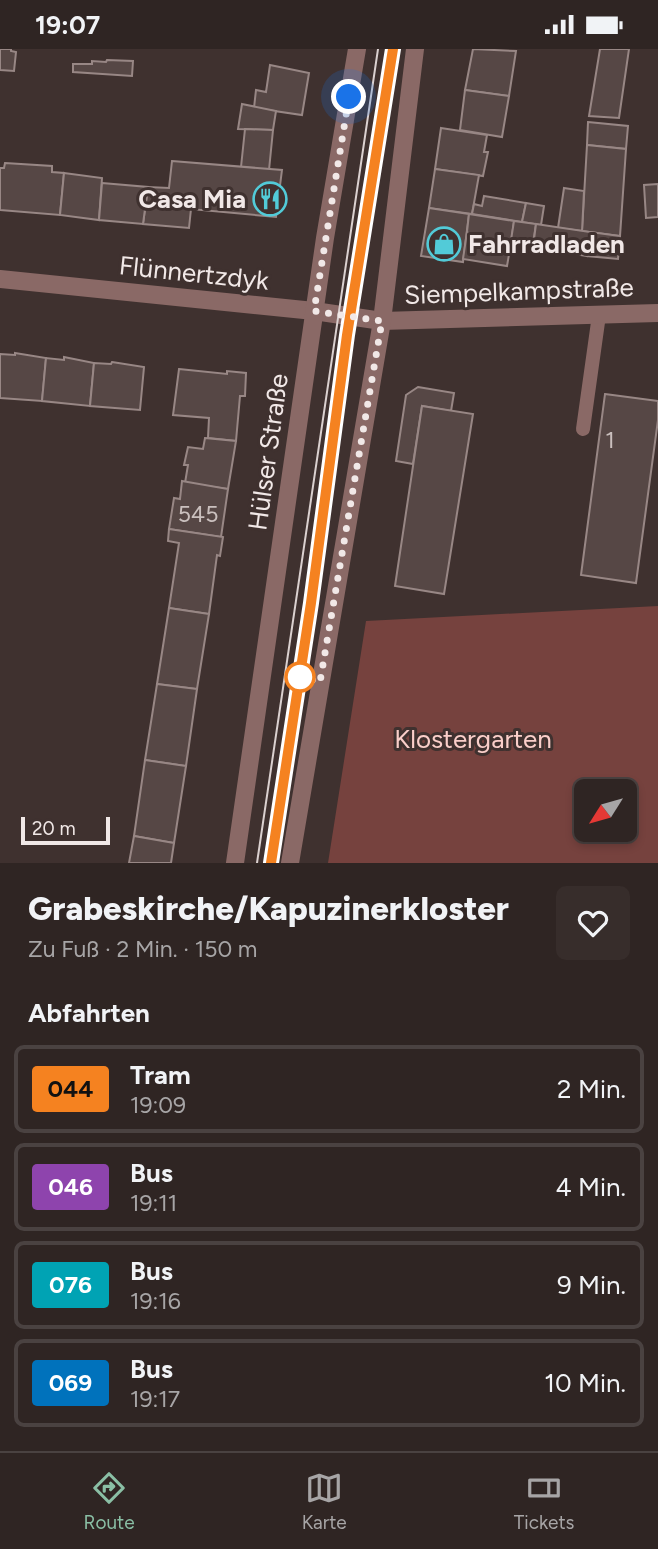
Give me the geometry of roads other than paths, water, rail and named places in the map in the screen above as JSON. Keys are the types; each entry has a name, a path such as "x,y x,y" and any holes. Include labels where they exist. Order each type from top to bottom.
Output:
{"street":[{"name":"Hülser Straße","path":"235,863 314,311 357,49"},
{"path":"290,863 382,321 415,49"},
{"name":"Flünnertzdyk","path":"0,279 314,311 382,321"},
{"name":"Siempelkampstraße","path":"382,321 658,313"}],"lane":[{"path":"583,429 599,315"}],"tram line":[{"path":"257,863 378,49"},
{"path":"271,863 311,603 347,335 393,49"},
{"name":"044","path":"271,863 311,603 347,335 393,49"}],"place":[{"name":"Casa Mia","path":"270,199"},
{"name":"Fahrradladen","path":"444,244"}],"park label":[{"name":"Klostergarten","path":"473,739"}]}
